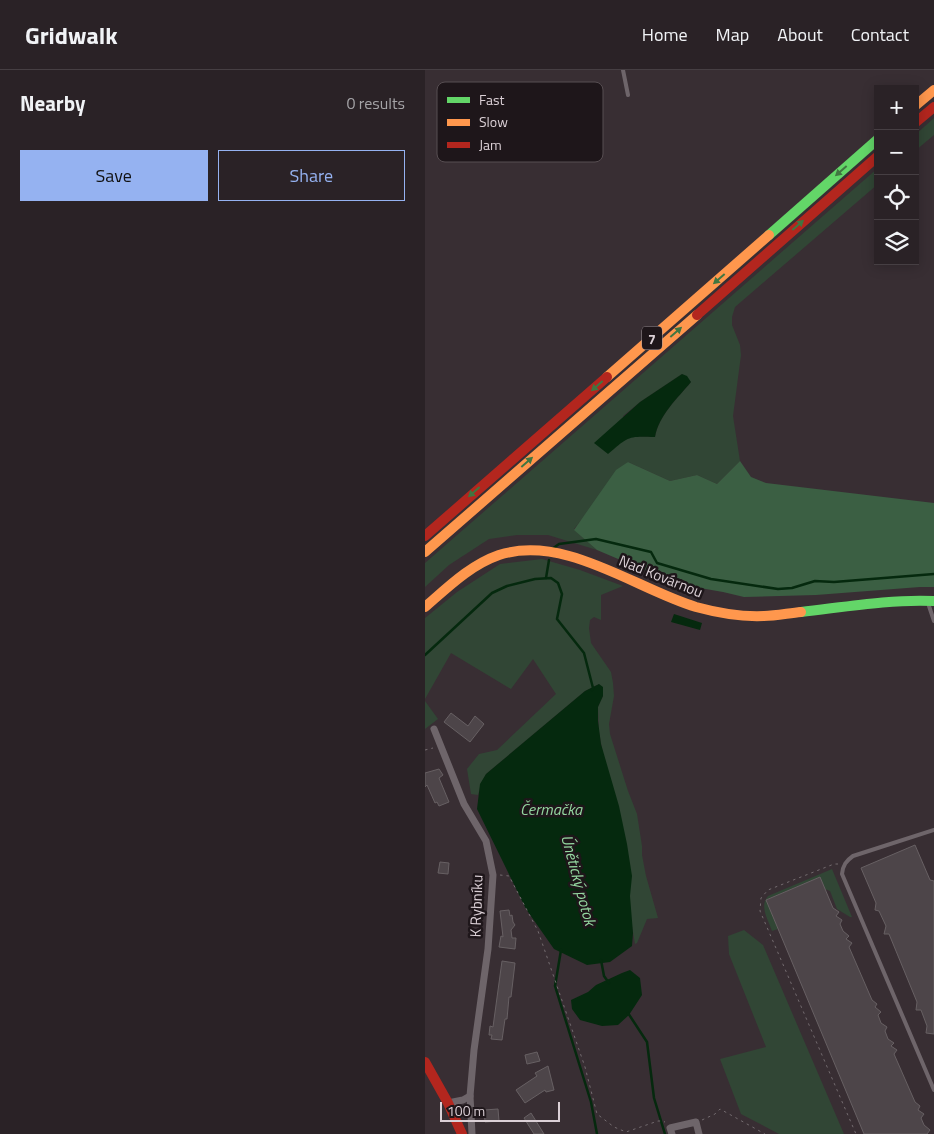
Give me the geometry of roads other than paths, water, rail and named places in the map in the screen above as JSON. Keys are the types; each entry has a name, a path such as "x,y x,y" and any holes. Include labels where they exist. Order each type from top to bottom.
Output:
{"main road":[{"path":"919,103 934,90"},
{"path":"919,119 934,106"},
{"name":"7","path":"425,536 874,143"},
{"name":"7","path":"425,552 874,159"},
{"name":"Nad Kovárnou","path":"425,606 475,567 500,555 529,550 560,553 703,609 745,615 764,616 898,601 932,601"},
{"path":"425,1062 448,1103 462,1134"}],"street":[{"name":"K Rybníku","path":"434,729 464,804 486,841 493,875 488,949 474,1050 470,1096 471,1134"},
{"path":"448,1103 463,1100 470,1096"},
{"path":"671,1131 696,1122 699,1134"}],"lane":[{"path":"623,70 628,95"},
{"path":"932,601 929,606 934,621"},
{"path":"934,831 853,856 844,865 843,874 934,1090"}],"water":[{"path":"682,374 687,376 691,382 664,414 655,437 629,438 608,454 594,443 640,402"},
{"path":"674,614 702,623 700,630 671,622"},
{"name":"Čermačka","path":"599,684 603,687 603,696 598,707 601,744 619,806 632,876 630,896 633,933 632,946 610,962 587,965 554,949 526,909 477,809 480,784 486,774 585,691"},
{"path":"630,970 640,978 642,995 629,1015 618,1025 602,1026 580,1020 572,1009 571,1000 588,992 596,985"}],"waterway":[{"path":"552,549 559,544 596,539 651,552 657,563 711,579 778,589 792,588 815,581 834,582 934,574"},
{"path":"546,578 549,560"},
{"name":"Únětický potok","path":"425,655 492,593 507,586 535,579 551,578 558,583 562,594 557,619 584,653 592,690"},
{"path":"561,950 555,986 591,1102 597,1134"},
{"name":"Únětický potok","path":"601,960 604,976 609,983"},
{"name":"Únětický potok","path":"628,1013 647,1042 654,1098 665,1134"}]}
